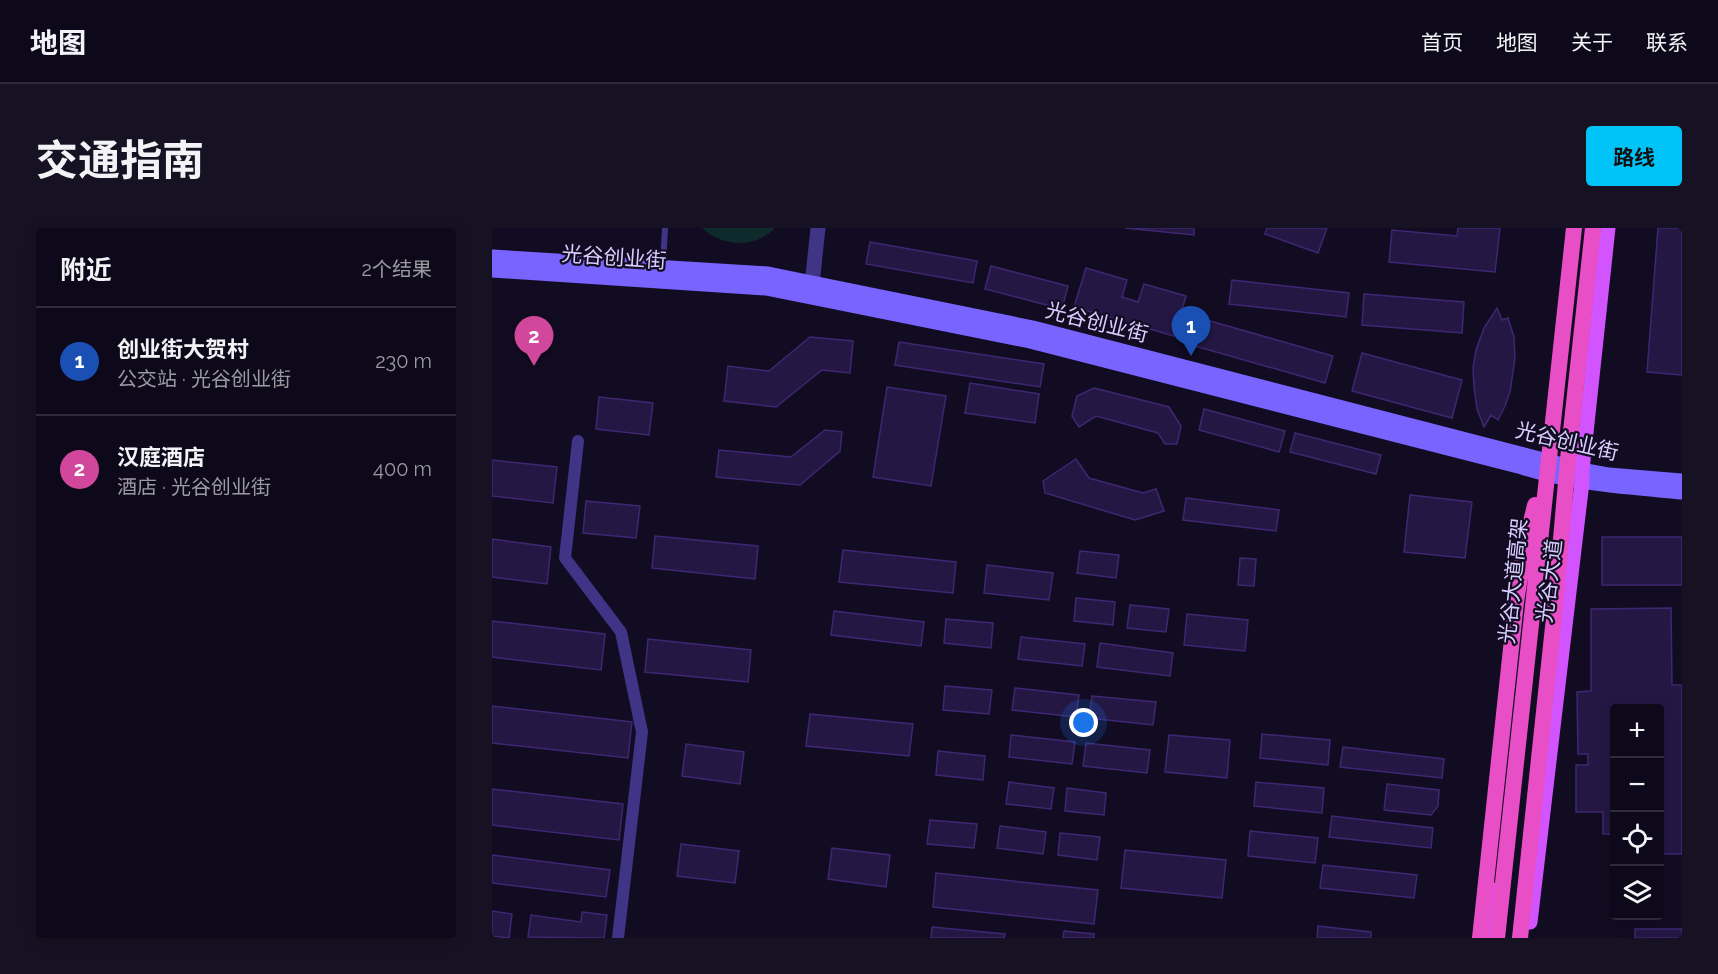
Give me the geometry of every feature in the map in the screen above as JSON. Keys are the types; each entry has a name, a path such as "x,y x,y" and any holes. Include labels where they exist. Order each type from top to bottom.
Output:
{"highway":[{"name":"光谷大道高架","path":"1497,938 1574,228"},
{"name":"光谷大道高架","path":"1520,938 1593,228"},
{"path":"1480,938 1516,602 1524,552 1553,425"}],"main road":[{"path":"1549,468 1546,420 1568,228"},
{"name":"光谷大道","path":"1528,938 1582,476 1608,228"},
{"name":"光谷创业街","path":"492,257 663,274 766,288 811,290 1033,328 1549,468 1582,476 1682,492"},
{"name":"光谷创业街","path":"492,270 663,274"},
{"name":"光谷大道","path":"1488,938 1539,502 1549,468"},
{"name":"光谷创业街","path":"1582,476 1608,475 1682,481"}],"street":[{"path":"811,290 818,228"},
{"path":"578,441 565,558 621,632 642,732 618,938"}],"lane":[{"path":"663,274 665,228"}],"green space":[{"path":"702,228 775,228 758,240 738,243 719,239"}],"building":[{"path":"1125,228 1194,228 1194,235"},
{"path":"1267,228 1327,228 1318,253 1265,234"},
{"path":"1458,228 1500,228 1495,272 1389,262 1392,230 1457,236"},
{"path":"1658,228 1682,228 1682,375 1647,372"},
{"path":"870,242 977,261 973,283 866,264"},
{"path":"991,266 1068,286 1062,309 985,289"},
{"path":"1086,268 1127,280 1122,297 1138,302 1144,284 1186,296 1174,336 1074,307"},
{"path":"1232,280 1349,293 1346,317 1229,304"},
{"path":"1364,294 1464,302 1462,333 1362,325"},
{"path":"1497,308 1502,320 1508,318 1514,337 1515,358 1510,392 1505,406 1498,420 1491,415 1484,427 1477,409 1473,368 1476,350 1484,328"},
{"path":"1196,317 1333,356 1325,383 1188,344"},
{"path":"810,337 853,341 850,373 822,370 776,407 724,401 728,366 769,371"},
{"path":"899,342 1044,364 1040,387 895,365"},
{"path":"1362,353 1462,380 1452,418 1352,391"},
{"path":"970,383 1039,394 1035,423 965,413"},
{"path":"887,387 946,396 931,486 873,477"},
{"path":"1094,388 1169,407 1181,426 1177,444 1165,444 1158,433 1096,416 1079,427 1072,416 1077,396"},
{"path":"599,397 653,403 649,435 596,429"},
{"path":"1204,409 1285,431 1279,452 1199,430"},
{"path":"825,430 842,432 840,451 800,485 716,477 719,450 791,457"},
{"path":"1295,433 1381,455 1376,474 1290,452"},
{"path":"1076,459 1089,478 1143,493 1156,489 1164,511 1135,520 1045,493 1043,481"},
{"path":"492,460 557,467 553,503 492,496"},
{"path":"1410,495 1472,502 1465,558 1404,552"},
{"path":"1186,498 1279,510 1276,531 1183,520"},
{"path":"586,501 640,506 636,538 583,533"},
{"path":"655,536 758,546 755,579 652,568"},
{"path":"1602,537 1682,537 1682,585 1602,585"},
{"path":"492,539 551,547 547,584 492,577"},
{"path":"843,550 956,562 953,593 839,582"},
{"path":"1080,551 1119,555 1116,578 1077,573"},
{"path":"1240,558 1256,559 1254,586 1238,585"},
{"path":"987,565 1053,573 1049,600 984,593"},
{"path":"1076,598 1115,602 1113,625 1074,621"},
{"path":"1130,605 1169,609 1166,632 1127,628"},
{"path":"1671,608 1672,685 1682,685 1682,854 1664,854 1664,704 1610,704 1610,834 1603,834 1603,812 1576,812 1576,765 1588,765 1588,754 1578,754 1577,692 1591,691 1591,609"},
{"path":"834,611 924,622 921,646 831,635"},
{"path":"1187,614 1248,620 1245,651 1184,645"},
{"path":"946,619 993,623 991,648 944,643"},
{"path":"492,621 605,634 601,670 492,657"},
{"path":"1021,637 1085,644 1082,666 1018,659"},
{"path":"648,639 751,650 748,682 645,672"},
{"path":"1100,643 1173,653 1170,676 1097,667"},
{"path":"945,686 992,690 989,714 943,710"},
{"path":"1015,688 1079,695 1076,717 1012,710"},
{"path":"1092,696 1156,702 1153,725 1089,718"},
{"path":"492,706 632,722 628,758 492,743"},
{"path":"810,714 913,724 909,756 806,746"},
{"path":"1262,734 1330,740 1328,765 1260,758"},
{"path":"1011,735 1075,742 1072,764 1009,757"},
{"path":"1169,735 1230,740 1227,778 1165,772"},
{"path":"1086,743 1150,750 1147,773 1083,766"},
{"path":"686,744 744,752 740,784 682,776"},
{"path":"1343,747 1444,759 1442,778 1340,767"},
{"path":"938,751 985,756 983,780 936,775"},
{"path":"1009,782 1054,788 1051,809 1006,804"},
{"path":"1256,782 1324,788 1322,813 1254,806"},
{"path":"1387,784 1439,790 1438,806 1431,815 1384,810"},
{"path":"1067,788 1106,793 1104,815 1065,811"},
{"path":"492,789 623,804 619,840 492,825"},
{"path":"1332,816 1433,828 1431,848 1329,837"},
{"path":"930,820 977,824 974,848 927,844"},
{"path":"1000,826 1046,832 1043,854 997,848"},
{"path":"1250,831 1318,838 1315,863 1248,856"},
{"path":"1060,833 1100,837 1097,860 1058,855"},
{"path":"681,844 739,851 735,883 677,876"},
{"path":"832,848 890,855 886,887 828,879"},
{"path":"1125,850 1226,860 1222,898 1121,888"},
{"path":"492,855 610,870 606,897 492,883"},
{"path":"1323,865 1417,875 1414,898 1320,888"},
{"path":"936,873 1098,890 1094,924 933,907"},
{"path":"492,911 512,914 509,938 492,936"},
{"path":"582,912 607,915 604,938 528,937 531,915 581,922"},
{"path":"1318,926 1371,932 1371,938 1317,938"},
{"path":"932,927 1005,934 1004,938 931,938"},
{"path":"1635,929 1682,929 1682,938 1635,938"},
{"path":"1064,931 1094,934 1094,938 1063,938"}],"place":[{"name":"创业街大贺村","path":"1191,356"},
{"name":"汉庭酒店","path":"534,366"}]}
